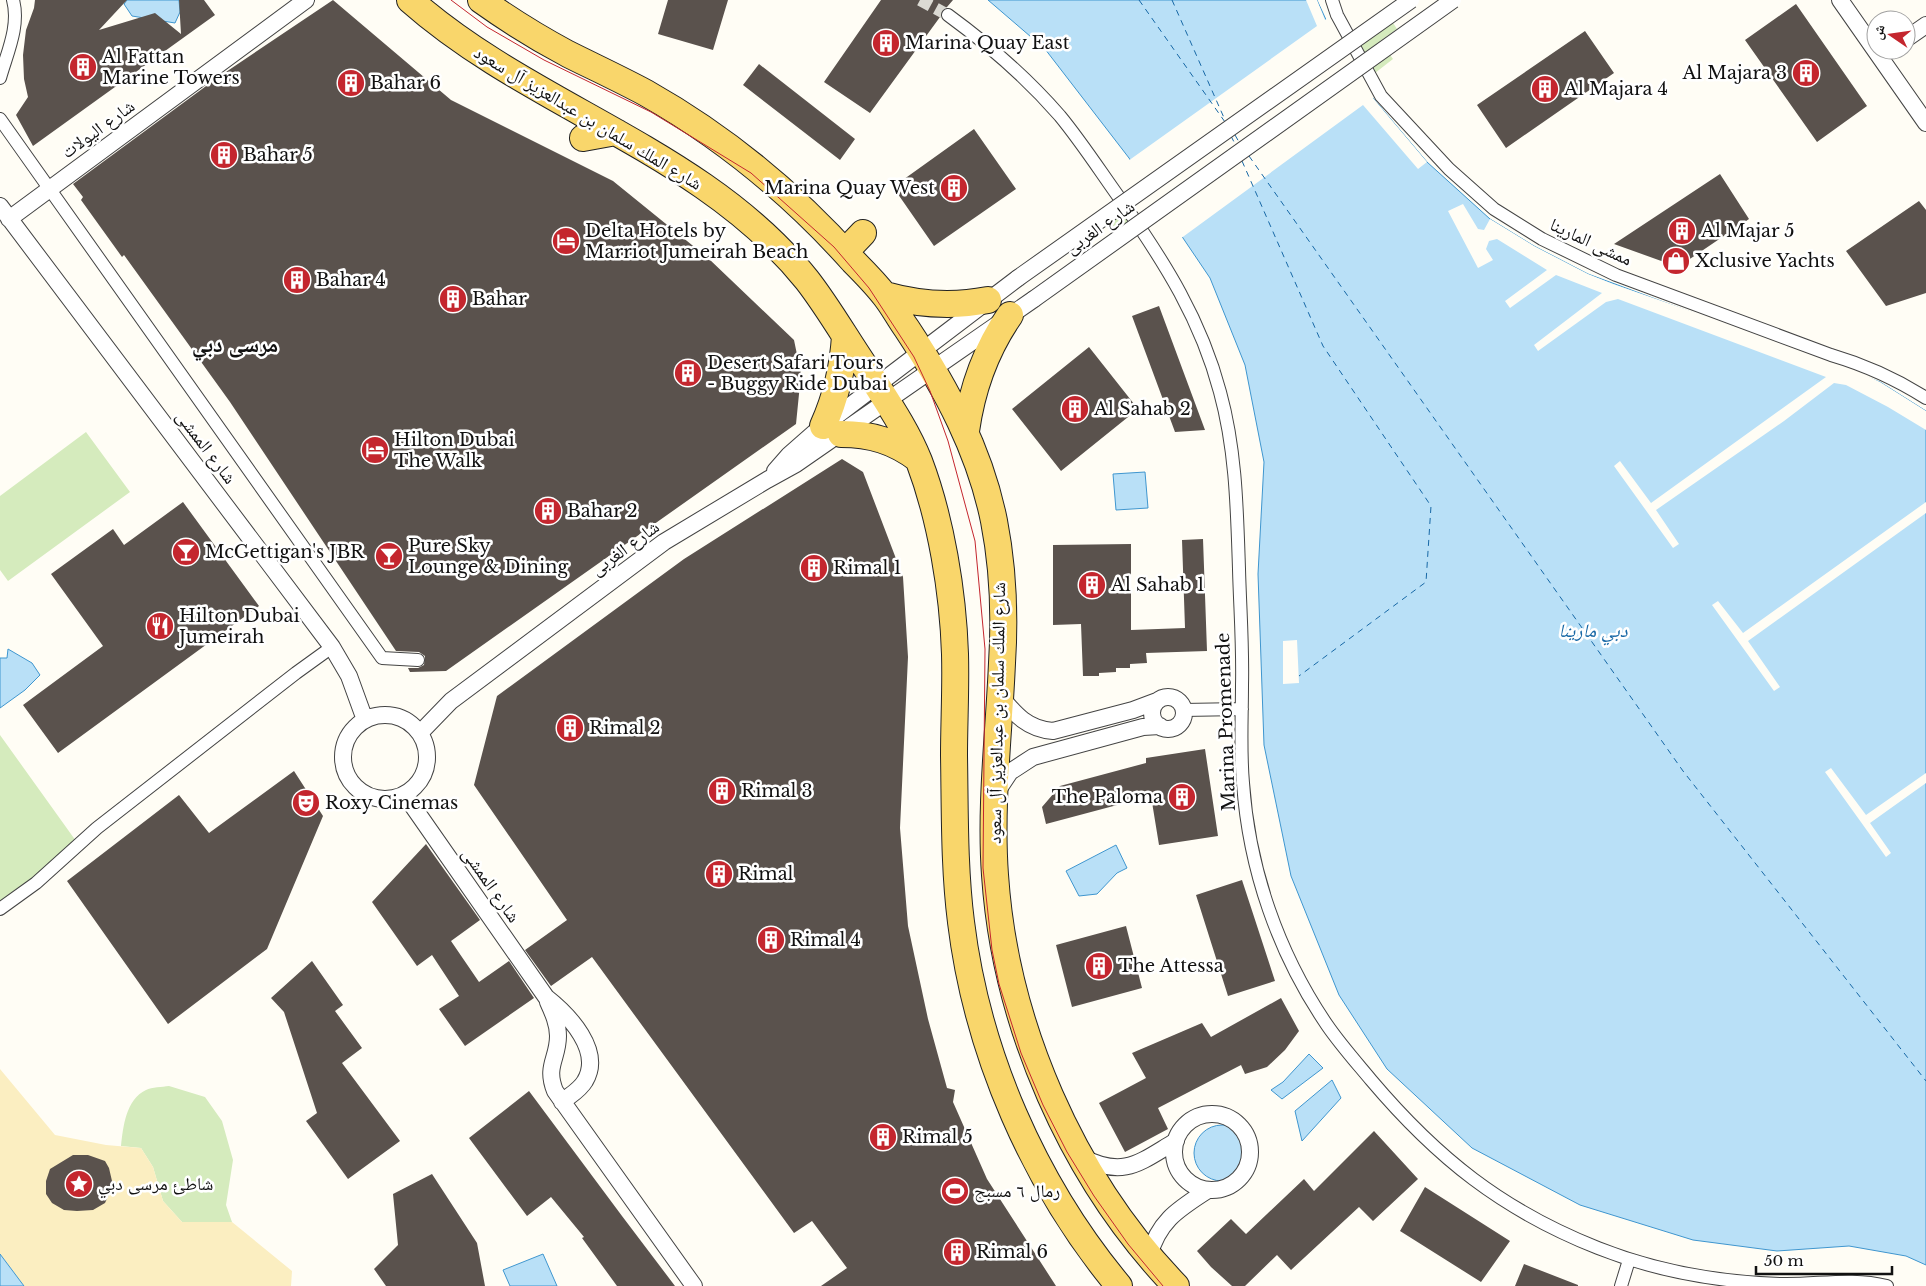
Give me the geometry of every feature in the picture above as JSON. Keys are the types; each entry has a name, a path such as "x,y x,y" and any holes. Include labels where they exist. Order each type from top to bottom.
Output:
{"main road":[{"name":"شارع الملك سلمان بن عبدالعزيز آل سعود","path":"410,0 437,24 492,62 616,132 683,173 763,232 808,281 902,425 918,459 939,533 953,623 955,654 957,888 964,950 970,980 1007,1122 1043,1171 1088,1246 1119,1286"},
{"name":"شارع الملك سلمان بن عبدالعزيز آل سعود","path":"481,0 535,36 646,93 720,140 854,242 885,295 927,360 966,431 986,488 996,531 1001,583 1003,626 993,836 997,894 1005,952 1016,1000 1045,1081 1080,1156 1101,1191 1149,1256 1176,1286"},
{"path":"583,138 616,132"},
{"path":"885,295 926,304 968,304 988,300"},
{"path":"966,431 972,396 980,370 991,346 1010,315"},
{"path":"845,336 841,374 830,409 832,430 874,436 905,449 918,459"}],"street":[{"path":"0,78 15,26 15,9 12,0"},
{"name":"شارع اليولات","path":"5,213 51,189 306,0"},
{"name":"ممشى المارينا","path":"1332,0 1337,15 1381,96 1449,169 1494,208 1542,239 1616,275 1831,355 1856,362 1895,380 1926,398"},
{"name":"شارع الغربى","path":"420,733 451,701 664,542 767,480 789,455 832,430 927,360 988,300 1411,0"},
{"name":"شارع الغربى","path":"927,360 1010,315 1034,299 1453,0"},
{"path":"1840,0 1866,31"},
{"name":"Marina Promenade","path":"948,15 993,50 1035,89 1085,148 1154,246 1186,302 1199,331 1218,384 1227,423 1236,487 1243,783 1254,856 1263,892 1290,962 1327,1026 1396,1110 1446,1158 1473,1180 1532,1218 1564,1234 1629,1260 1659,1269 1722,1279 1786,1284 1861,1281 1887,1286"},
{"path":"1889,60 1926,123"},
{"path":"0,119 382,658 418,660"},
{"name":"شارع الممشى","path":"5,213 332,647 349,676 365,720"},
{"path":"0,909 36,883 97,828 332,647"},
{"path":"995,796 1010,772 1032,757 1143,727 1160,726 1169,728 1177,726 1183,719 1184,710 1178,700 1173,697 1162,698 1133,710 1052,731 1033,728 1025,723 1000,696"},
{"path":"1157,701 1152,712 1160,726"},
{"path":"1184,710 1242,709"},
{"path":"380,715 395,716 409,722 420,733 425,746 427,760 424,774 416,786 405,795 392,799 379,799 362,792 349,780 344,768 344,744 350,734 365,720 380,715"},
{"name":"شارع الممشى","path":"405,795 546,998 556,1020 558,1036 556,1052 550,1068 550,1081 562,1102 694,1286"},
{"name":"شارع الممشى","path":"546,998 563,1012 576,1027 591,1059 590,1072 584,1084 562,1102"},
{"path":"1213,1114 1224,1116 1235,1122 1243,1130 1248,1140 1249,1162 1238,1180 1229,1186 1208,1190 1195,1186 1185,1178 1177,1167 1174,1154 1176,1141 1181,1130 1190,1121 1201,1116 1213,1114"},
{"path":"1080,1156 1101,1166 1123,1168 1144,1160 1176,1141"},
{"path":"1149,1256 1152,1243 1167,1220 1177,1210 1208,1190"},
{"path":"1621,1286 1629,1260"}],"green space":[{"path":"1384,9 1397,29 1380,41 1393,59 1375,73 1347,35"},
{"path":"1126,201 1140,220 1118,236 1104,217"},
{"path":"86,432 130,492 8,581 0,570 0,496"},
{"path":"0,735 81,848 0,912"},
{"path":"169,1086 205,1097 222,1121 233,1160 226,1205 232,1222 182,1222 163,1201 153,1167 141,1148 121,1146 127,1114 134,1100 139,1094 148,1089"}],"sand":[{"name":"شاطئ مرسى دبي","path":"0,1069 55,1135 106,1145 141,1148 153,1167 163,1201 182,1222 232,1222 292,1271 291,1286 24,1286 0,1254"}],"water":[{"path":"127,0 179,0 180,12 175,23 132,16 124,4"},
{"name":"دبي مارينا","path":"988,0 1317,0 1333,35 1373,98 1427,162 1490,219 1534,246 1588,274 1880,382 1926,411 1926,1265 1906,1256 1849,1246 1777,1251 1693,1240 1580,1205 1472,1148 1387,1069 1339,995 1291,876 1264,745 1258,574 1264,462 1245,365 1210,278 1129,158 1045,49"},
{"path":"1145,472 1148,508 1116,510 1113,474"},
{"path":"8,649 32,663 40,675 25,690 0,708 0,658 7,658"},
{"path":"1116,845 1127,868 1117,873 1097,894 1079,896 1066,871"},
{"path":"1309,1054 1323,1068 1282,1099 1271,1090 1283,1082"},
{"path":"1332,1080 1341,1098 1302,1141 1295,1111"},
{"path":"1222,1125 1233,1127 1242,1133 1248,1142 1250,1153 1248,1164 1242,1173 1233,1179 1222,1181 1211,1179 1202,1173 1196,1164 1194,1153 1196,1142 1202,1133 1211,1127"},
{"path":"0,1254 24,1286 0,1286"},
{"path":"543,1254 557,1286 510,1286 503,1270"}],"pier":[{"path":"1306,0 1317,0 1325,20 1328,18 1375,96 1373,98 1427,162 1418,169 1363,105 1180,239 1128,161 1317,26"},
{"path":"1463,204 1478,229 1484,230 1490,219 1534,246 1588,274 1835,361 1880,382 1926,411 1926,430 1846,385 1834,383 1784,421 1656,510 1679,544 1673,548 1614,466 1620,461 1651,503 1826,377 1618,299 1606,302 1538,351 1534,345 1602,293 1556,275 1510,308 1505,301 1547,270 1497,239 1489,241 1486,249 1493,260 1478,268 1448,211"},
{"path":"1926,502 1926,513 1748,641 1780,687 1774,691 1712,605 1718,601 1743,633"},
{"path":"1297,640 1299,683 1283,684 1283,641"},
{"path":"1831,768 1866,815 1926,773 1926,783 1870,823 1891,853 1886,857 1825,772"}],"building":[{"name":"Al Fattan Marine Towers","path":"35,0 127,0 99,30 155,13 181,34 179,0 204,0 215,15 33,146 16,115 28,97 24,79 23,55 26,30"},
{"name":"Bahar","path":"333,0 451,100 613,181 708,258 794,340 801,374 796,424 446,671 410,672 408,668 418,668 424,665 425,656 419,652 396,651 230,402 124,255 122,257 81,200 83,197 73,184 217,78"},
{"path":"668,0 728,0 713,50 658,34"},
{"name":"Marina Quay East","path":"881,0 953,0 941,11 940,17 870,113 824,82"},
{"name":"Al Majara 3","path":"1796,4 1867,106 1817,142 1745,40"},
{"name":"Al Majara 4","path":"1585,31 1614,73 1506,148 1477,105"},
{"path":"759,64 855,139 840,160 743,85"},
{"name":"Marina Quay West","path":"974,129 1016,189 934,246 893,187"},
{"name":"Al Majar 5","path":"1720,174 1749,219 1678,267 1614,244"},
{"path":"1919,201 1926,210 1926,293 1886,306 1846,251"},
{"path":"1159,306 1205,430 1175,432 1132,316"},
{"name":"Al Sahab 2","path":"1089,347 1138,409 1061,471 1012,409"},
{"name":"Rimal","path":"842,459 863,472 903,577 908,657 900,828 908,926 928,1019 947,1088 955,1090 953,1102 987,1179 1056,1286 821,1286 847,1268 812,1221 794,1233 592,957 551,986 525,950 567,920 474,785 497,696 684,559"},
{"name":"Hilton Dubai Jumeirah","path":"183,502 259,606 58,753 23,705 103,646 51,574 113,529 124,545"},
{"path":"1203,539 1207,651 1146,653 1147,663 1130,664 1130,668 1116,668 1116,672 1099,673 1099,676 1083,676 1081,624 1053,625 1053,545 1131,544 1131,630 1185,628 1182,540"},
{"path":"1205,749 1218,836 1159,845 1151,796 1046,824 1042,807 1060,786 1146,763 1146,758"},
{"path":"294,771 323,816 267,949 168,1024 67,881 179,795 209,833"},
{"path":"426,844 480,920 451,941 479,982 509,961 534,998 465,1046 439,1009 459,996 432,955 417,966 372,902"},
{"path":"1242,880 1275,981 1228,996 1196,895"},
{"name":"The Attessa","path":"1126,926 1142,988 1072,1007 1056,945"},
{"path":"312,961 343,1005 335,1011 362,1048 342,1063 400,1141 348,1179 306,1121 317,1113 284,1012 271,998"},
{"path":"1281,998 1299,1031 1285,1050 1267,1067 1245,1074 1241,1065 1158,1108 1168,1129 1125,1152 1099,1103 1146,1078 1132,1053 1202,1023 1211,1037"},
{"path":"529,1091 675,1286 617,1286 582,1238 584,1237 551,1197 527,1216 469,1138"},
{"path":"1374,1131 1418,1179 1373,1221 1359,1207 1291,1270 1277,1255 1245,1286 1232,1286 1197,1251 1231,1219 1246,1234 1304,1179 1314,1191"},
{"path":"73,1155 88,1155 105,1161 109,1168 112,1181 111,1190 105,1203 93,1210 64,1210 52,1203 46,1194 46,1181 50,1169"},
{"path":"432,1174 477,1243 485,1286 386,1286 374,1269 398,1245 393,1194"},
{"path":"1425,1187 1510,1241 1481,1282 1400,1231"},
{"path":"1524,1264 1578,1285 1578,1286 1515,1286"}],"ferry route":[{"path":"1139,0 1225,122"},
{"path":"1172,0 1225,120"},
{"path":"1235,135 1239,142"},
{"path":"1231,136 1236,146"},
{"path":"1249,156 1683,771 1926,1081"},
{"path":"1242,161 1323,346 1431,506 1426,582 1299,676"}],"tunnel":[{"path":"920,0 948,15"}],"tram line":[{"path":"451,0 487,27 544,60 651,112 751,173 834,247 869,288 914,357 930,391 948,441 975,541 985,649 983,868 992,950 999,984 1021,1053 1043,1105 1067,1152 1094,1196 1128,1244 1163,1286"}],"place":[{"name":"Marina Quay East","path":"886,43"},
{"name":"Al Fattan Marine Towers","path":"83,67"},
{"name":"Al Majara 3","path":"1806,73"},
{"name":"Bahar 6","path":"351,83"},
{"name":"Al Majara 4","path":"1545,89"},
{"name":"Bahar 5","path":"224,155"},
{"name":"Marina Quay West","path":"954,188"},
{"name":"Al Majar 5","path":"1682,231"},
{"name":"Delta Hotels by Marriot Jumeirah Beach","path":"566,241"},
{"name":"Xclusive Yachts","path":"1676,261"},
{"name":"Bahar 4","path":"297,280"},
{"name":"Bahar","path":"453,299"},
{"name":"Desert Safari Tours - Buggy Ride Dubai","path":"688,373"},
{"name":"Al Sahab 2","path":"1075,409"},
{"name":"Hilton Dubai The Walk","path":"375,450"},
{"name":"Bahar 2","path":"548,511"},
{"name":"McGettigan's JBR","path":"186,552"},
{"name":"Pure Sky Lounge & Dining","path":"389,556"},
{"name":"Rimal 1","path":"814,568"},
{"name":"Al Sahab 1","path":"1092,585"},
{"name":"Hilton Dubai Jumeirah","path":"160,626"},
{"name":"Rimal 2","path":"570,728"},
{"name":"Rimal 3","path":"722,791"},
{"name":"The Paloma","path":"1182,797"},
{"name":"Roxy Cinemas","path":"306,803"},
{"name":"Rimal","path":"719,874"},
{"name":"Rimal 4","path":"771,940"},
{"name":"The Attessa","path":"1099,966"},
{"name":"Rimal 5","path":"883,1137"},
{"name":"شاطئ مرسى دبي","path":"79,1184"},
{"name":"رمال ٦ مسبح","path":"955,1191"},
{"name":"Rimal 6","path":"957,1252"}],"district":[{"name":"مرسى دبي","path":"235,344"}]}
